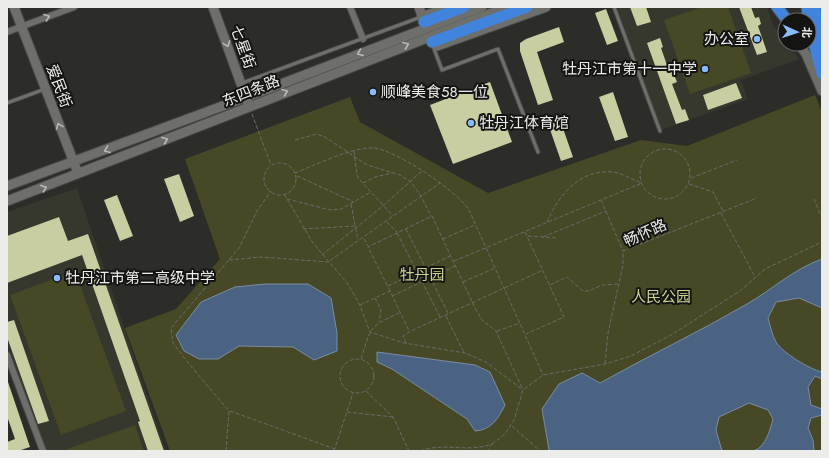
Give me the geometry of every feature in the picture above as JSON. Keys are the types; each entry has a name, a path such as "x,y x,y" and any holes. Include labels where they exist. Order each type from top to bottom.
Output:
{"highway":[{"path":"428,32 476,13 527,7"},
{"path":"815,7 817,26 822,47"},
{"path":"428,32 476,13"},
{"path":"809,52 822,72"},
{"path":"816,52 822,72"}],"main road":[{"name":"爱民街","path":"14,7 73,163 79,175"},
{"name":"七星街","path":"213,7 248,102"},
{"path":"419,7 428,32"},
{"path":"428,32 448,7"},
{"path":"476,13 507,7"},
{"path":"7,186 248,102 428,32 546,7"},
{"path":"805,52 822,91"},
{"name":"东四条路","path":"7,201 79,175 248,102"}],"street":[{"path":"7,32 74,7"},
{"path":"350,7 363,39"},
{"path":"7,355 43,451"}],"lane":[{"path":"614,7 660,131"},
{"path":"241,83 363,39 428,32 442,70 498,49 538,152"},
{"path":"7,103 45,89"}],"path":[{"path":"248,102 272,166"},
{"path":"295,140 317,134 325,137 367,165 393,173 411,182 432,216 472,303 482,320 496,331 523,390"},
{"path":"295,173 354,151 374,148 384,151 422,171 463,201 496,268 543,375"},
{"path":"660,150 676,151 688,162 690,179 682,193 674,198 666,199 650,194 642,183 640,173 642,165 652,153 660,150"},
{"path":"354,151 357,175 393,216"},
{"path":"690,179 737,160"},
{"path":"281,163 286,164 295,173 296,176 294,186 291,190 284,194 276,194 270,191 265,179 268,169 272,166 281,163"},
{"path":"322,255 384,206 422,171"},
{"path":"546,223 562,194 577,180 593,174 613,172 642,183"},
{"path":"363,183 375,177 393,173"},
{"path":"296,176 355,202"},
{"path":"228,260 260,257 328,262 440,183"},
{"path":"453,261 642,183"},
{"path":"688,184 713,192 724,212"},
{"path":"270,191 257,211 239,248 171,328 173,343 190,366 229,411 335,450 353,392"},
{"path":"286,199 330,210 341,209 371,192"},
{"path":"284,194 303,229 322,255 347,283 360,305 370,332"},
{"name":"畅怀路","path":"604,364 608,333 623,265 623,251 757,198"},
{"path":"814,199 822,218"},
{"path":"601,200 623,251"},
{"path":"351,204 358,241"},
{"path":"544,237 606,211"},
{"path":"721,213 756,277"},
{"path":"368,247 432,216"},
{"path":"386,221 398,233 440,318"},
{"path":"443,240 476,225"},
{"path":"303,229 354,226"},
{"path":"406,229 448,314"},
{"path":"525,232 564,317 526,335"},
{"path":"527,236 557,238"},
{"path":"363,238 409,332"},
{"path":"420,451 429,447 481,448 492,444 505,434 511,426 523,390 543,375 604,364 631,356 671,335 740,290 765,269 822,242"},
{"path":"387,286 450,256"},
{"path":"392,296 455,266"},
{"path":"463,282 496,268"},
{"path":"406,343 402,336 409,332 543,270"},
{"path":"550,285 567,277 583,291 589,292 602,285 619,284"},
{"path":"360,305 390,291"},
{"path":"361,360 370,332 378,322 381,310 375,298"},
{"path":"378,322 400,312"},
{"path":"446,315 464,353"},
{"path":"496,331 510,328 520,323"},
{"path":"370,332 406,343 464,353 486,362 523,390"},
{"path":"366,391 373,382 373,371 366,362 361,360 350,361 342,368 342,384 353,392 366,391 394,417 409,451"},
{"path":"226,451 229,411"},
{"path":"347,412 394,417"},
{"path":"511,426 540,451"},
{"path":"488,451 492,444"}],"shaded area":[{"name":"牡丹江市第十一中学","path":"617,7 767,7 773,25 777,30 777,52 794,52 799,59 741,80 748,99 661,130"},
{"name":"牡丹江市第二高级中学","path":"77,188 166,451 43,451 7,345 7,212"}],"green space":[{"path":"702,7 728,7 751,73 690,94 664,20"},
{"name":"人民公园","path":"815,95 822,112 822,451 170,451 125,328 176,309 220,259 185,159 350,97 360,122 488,193 641,140 687,146"},
{"path":"75,271 126,411 61,435 10,295"},
{"path":"135,425 144,451 68,451 67,449"}],"water":[{"path":"822,259 822,308 799,298 776,302 768,318 773,336 784,351 810,368 822,372 822,379 815,376 808,387 811,405 822,409 822,415 811,418 808,428 813,440 814,451 754,451 764,442 769,433 773,419 768,410 749,403 719,417 716,430 722,451 546,451 549,450 542,409 559,384 582,373 600,383 729,314 811,263"},
{"path":"265,284 308,284 331,298 337,333 337,351 314,360 293,347 239,346 218,359 199,359 184,351 176,335 201,302 235,287"},
{"path":"377,352 475,365 490,372 505,405 500,415 490,426 475,431 467,419 392,369 377,362"}],"building":[{"path":"630,7 646,7 651,22 637,26"},
{"name":"办公室","path":"739,7 751,7 755,18 759,17 761,24 758,26 767,52 757,55"},
{"path":"606,9 618,41 607,45 595,13"},
{"path":"559,27 564,42 537,52 553,100 538,105 520,51 520,43 526,39"},
{"path":"660,38 663,47 661,48 668,68 671,67 677,82 672,84 682,110 685,109 689,120 676,124 647,43"},
{"name":"牡丹江体育馆","path":"490,82 512,142 453,164 430,105"},
{"path":"736,83 742,98 708,110 703,95"},
{"path":"613,92 628,137 615,141 599,97"},
{"path":"558,114 573,157 561,161 546,118"},
{"path":"179,174 194,216 180,222 164,179"},
{"path":"117,195 133,236 120,241 104,200"},
{"path":"59,217 68,241 88,234 164,451 148,451 138,422 140,421 82,255 7,283 7,236"},
{"path":"14,320 49,421 38,424 7,337 7,322"},
{"path":"8,382 30,447 18,451 7,451 7,442 15,439 7,416"}],"place":[{"name":"办公室","path":"757,39"},
{"name":"牡丹江市第十一中学","path":"705,69"},
{"name":"顺峰美食58一位","path":"373,92"},
{"name":"牡丹江体育馆","path":"471,123"},
{"name":"牡丹江市第二高级中学","path":"57,278"}],"park label":[{"name":"牡丹园","path":"422,275"}]}
